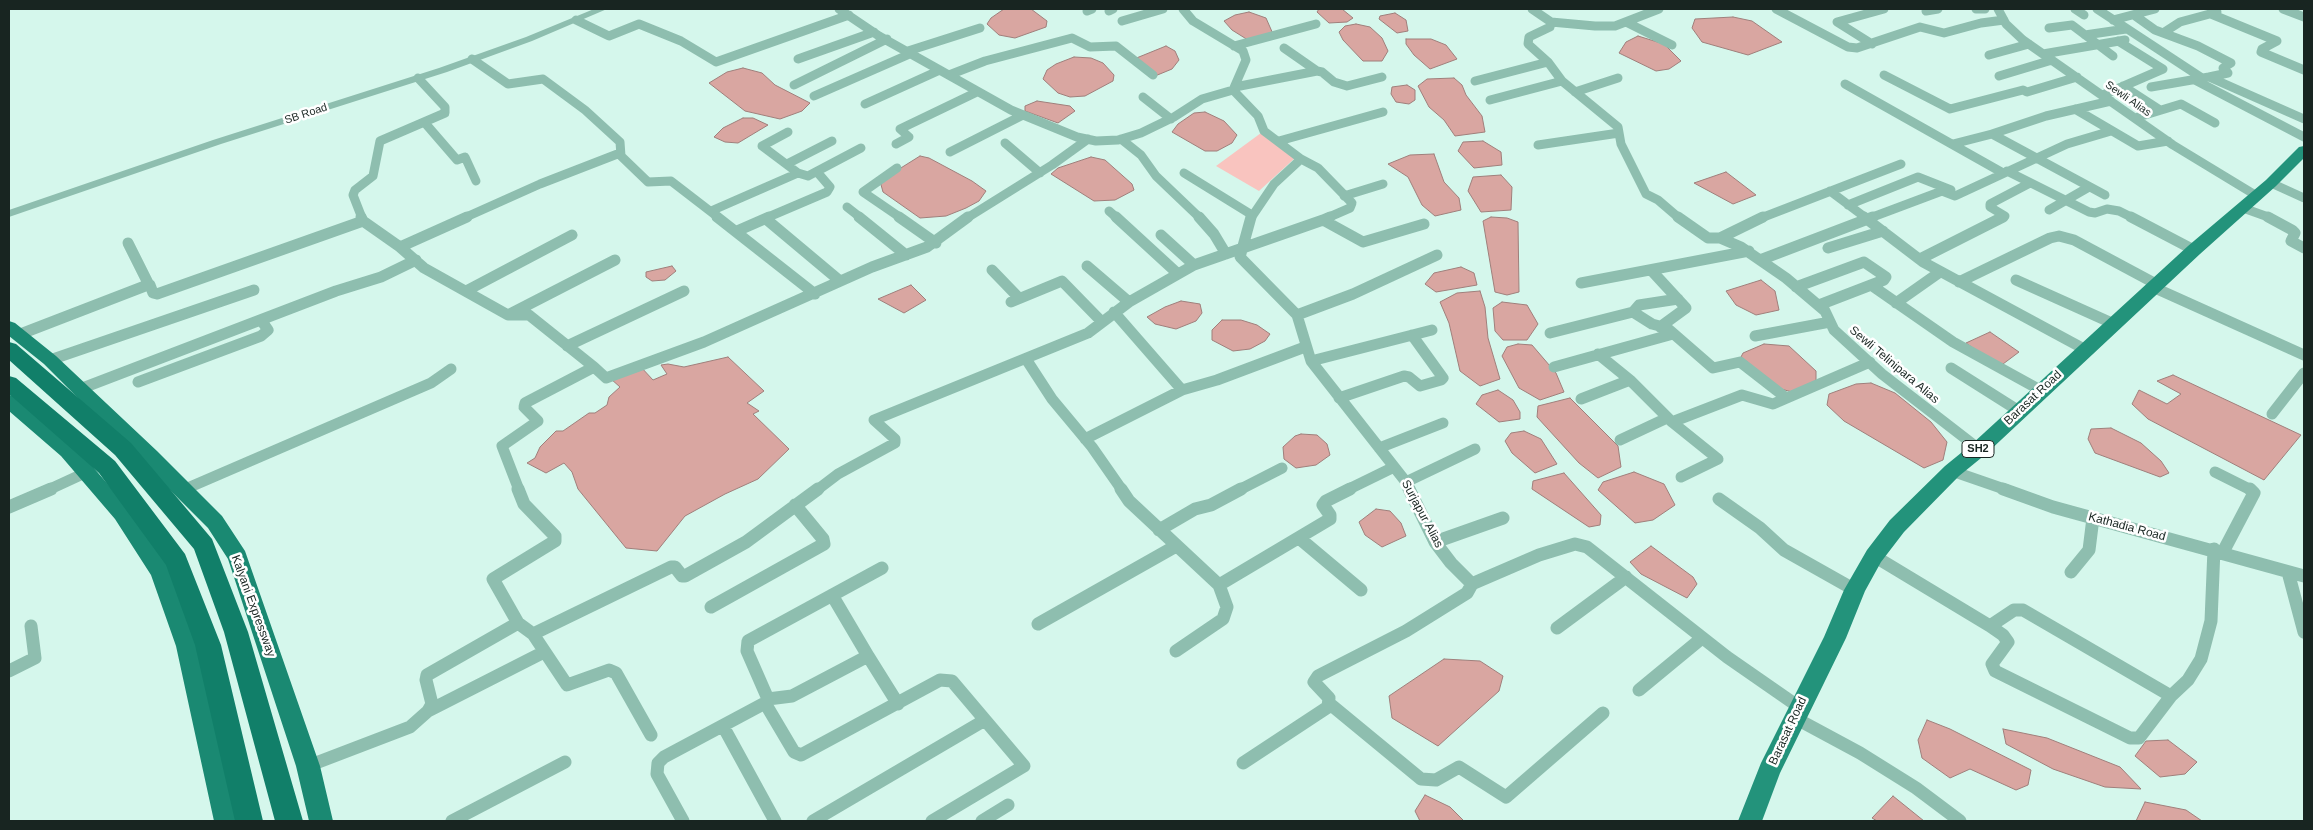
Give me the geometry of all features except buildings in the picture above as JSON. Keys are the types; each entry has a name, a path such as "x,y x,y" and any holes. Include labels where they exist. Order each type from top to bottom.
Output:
{"highway":[{"name":"Kalyani Expressway","path":"12,337 50,360 80,389 214,522 238,557 308,766 321,821"},
{"path":"12,337 123,449 204,545 236,632 289,821"},
{"path":"9,383 107,467 177,561 208,646 249,821"},
{"path":"9,401 68,451 87,472 122,514 161,572 187,646 226,821"}],"main road":[{"name":"Barasat Road","path":"1750,821 1770,771 1835,638 1855,590 1874,556 1912,509 2194,250 2257,196 2304,150"}],"street":[{"name":"SB Road","path":"9,214 217,142 418,78 602,9"},
{"path":"839,9 874,32 977,92 1023,115 1088,139 1121,140 1171,119 1202,99 1234,89 1317,71"},
{"path":"1122,22 1163,9"},
{"path":"1183,9 1193,21 1243,51 1246,60 1234,89"},
{"path":"1532,9 1550,22 1595,26 1615,26 1653,9"},
{"path":"1776,9 1848,46 1857,48 1920,27 1944,33 2004,20"},
{"path":"1872,44 1837,22 1864,11 1884,9"},
{"path":"1926,12 1938,9"},
{"path":"1976,9 1984,9"},
{"name":"Sewli Alias","path":"1998,9 2004,20 2029,44 2168,141 2257,196"},
{"path":"2074,9 2084,15"},
{"path":"2097,9 2201,78 2304,137"},
{"path":"2113,20 2155,9"},
{"path":"2283,9 2304,17"},
{"path":"2163,33 2180,22 2214,13 2277,41 2262,49 2261,52 2304,70"},
{"path":"2134,14 2163,33 2198,46 2230,63 2230,65 2224,68 2228,73 2151,87"},
{"path":"576,20 610,36 639,24 681,41 716,62 729,59 849,15"},
{"name":"Sewli Telinipara Alias","path":"1550,22 1550,27 1528,40 1530,46 1548,62 1562,81 1618,128 1621,144 1646,194 1658,200 1689,227 1708,238 1720,238 1749,251 1825,310 1834,330 1882,374 1979,449"},
{"path":"1626,22 1672,45"},
{"path":"1234,46 1316,24"},
{"path":"2049,28 2070,25 2113,56"},
{"path":"814,96 910,52 980,28"},
{"path":"2085,35 2126,29"},
{"path":"798,59 874,32"},
{"path":"949,75 985,61 1072,38 1090,47 1116,46 1153,74"},
{"path":"2043,54 2139,38"},
{"path":"794,85 888,39"},
{"path":"2103,95 2163,70 2118,41"},
{"path":"1989,55 2029,44"},
{"path":"1284,48 1317,71 1346,86 1382,77"},
{"path":"472,59 508,84 543,78 585,110 620,142 620,153 648,182 670,181 737,231 814,294"},
{"path":"1999,76 2052,60"},
{"path":"2157,65 2174,61"},
{"path":"1475,81 1548,62"},
{"path":"865,104 940,70"},
{"path":"1884,75 1950,109 2023,90 2027,92 2077,77"},
{"path":"418,78 444,107 444,114 386,138 378,144 374,173 355,190 353,196 363,221 400,246 416,260 466,291 508,315 529,316 606,378 704,342 840,281 936,243 974,213 1040,173 1088,139"},
{"path":"1575,92 1618,78"},
{"path":"2201,78 2304,119"},
{"path":"1490,100 1562,81"},
{"path":"1845,84 2005,172 2092,213 2108,209 2119,211 2194,250"},
{"path":"2123,86 2160,110"},
{"path":"533,634 671,566 675,567 682,576 685,576 746,542 772,525 838,474 895,443 895,439 874,420 1088,333 1129,302 1194,265 1242,250 1323,220 1352,205 1318,168 1302,159 1264,131 1258,116 1234,89"},
{"path":"896,144 909,137 900,129 977,92"},
{"path":"1143,97 1171,119"},
{"path":"1953,144 2075,109 2111,101"},
{"path":"2135,118 2181,104 2215,123"},
{"path":"2075,109 2138,146 2168,141"},
{"path":"1279,141 1383,112"},
{"path":"950,152 1023,115"},
{"path":"425,123 457,160 465,157 476,180"},
{"path":"1760,260 1942,192 1955,196 2067,144 2111,131"},
{"path":"788,132 762,145 798,173 809,177 861,148"},
{"path":"1538,145 1619,133"},
{"path":"1992,134 2034,159 2105,195"},
{"path":"1121,140 1141,156 1156,176 1198,215 1214,234 1226,254"},
{"path":"787,164 832,141"},
{"path":"1005,143 1040,173"},
{"path":"400,246 546,182 620,153"},
{"path":"1302,159 1274,184 1252,215 1240,257 1297,315 1353,294 1437,255"},
{"path":"1720,238 1776,211 1901,164"},
{"path":"897,168 864,192 936,243"},
{"path":"711,211 798,173"},
{"path":"737,231 827,192 830,187 818,173"},
{"path":"1184,173 1252,215"},
{"path":"1848,205 1918,177 1958,194"},
{"path":"1920,260 2005,216 1990,207 1990,204 2030,183"},
{"path":"1344,196 1384,184"},
{"path":"2049,210 2089,187"},
{"path":"1830,191 1920,260 2086,350"},
{"path":"2257,196 2304,198"},
{"path":"2257,196 2273,220 2292,230 2294,233 2291,241 2304,248"},
{"path":"846,208 906,255"},
{"path":"1109,211 1177,274"},
{"path":"766,219 840,281"},
{"path":"1323,220 1363,242 1424,224"},
{"path":"128,243 153,294 157,294 363,221"},
{"path":"1828,248 1883,231"},
{"path":"466,291 572,235"},
{"path":"1161,235 1194,265"},
{"path":"1959,282 2050,238 2059,236 2074,240 2156,286 2304,355"},
{"path":"1581,283 1749,251"},
{"path":"80,389 336,291 381,276 416,260"},
{"path":"508,315 615,260"},
{"path":"1796,287 1864,262 1886,276 1884,280 1819,305"},
{"path":"1087,266 1129,302"},
{"path":"992,270 1015,300 1062,281 1102,322"},
{"path":"1651,270 1686,307 1686,310 1660,327"},
{"path":"1896,303 1940,272"},
{"path":"2016,280 2114,324"},
{"path":"12,337 149,285"},
{"path":"1871,285 1953,342 2042,391"},
{"path":"50,360 254,290"},
{"path":"567,346 684,290"},
{"path":"1550,334 1633,312 1639,305 1678,298"},
{"path":"1114,312 1182,390"},
{"path":"1633,312 1652,324 1667,328 1712,368 1716,369 1740,362 1785,397"},
{"name":"Surjapur Alias","path":"1297,315 1304,347 1311,361 1406,482 1435,542 1451,563 1472,584"},
{"path":"138,382 261,336 268,330 261,320"},
{"path":"1755,336 1830,322"},
{"path":"1311,361 1432,330"},
{"path":"1554,367 1673,334"},
{"path":"1339,398 1404,376 1409,377 1420,386 1441,380 1443,378 1412,335"},
{"path":"1085,439 1182,390 1216,380 1304,347"},
{"path":"1598,354 1630,380 1670,420 1718,459 1681,477"},
{"path":"1026,359 1052,400 1085,439 1129,501 1219,585 1227,607 1223,619 1176,651"},
{"path":"1620,440 1742,395 1767,404 1774,404 1785,397 1870,362"},
{"path":"594,367 524,403 524,407 538,421 502,446 524,504 555,536 554,541 550,545 493,579 518,623 533,634 566,686 609,670 616,673 651,735"},
{"path":"1951,368 2019,411"},
{"path":"183,490 432,383 451,370"},
{"path":"2272,414 2304,373"},
{"path":"1581,399 1630,380"},
{"path":"1379,448 1443,423"},
{"path":"1406,482 1476,449"},
{"path":"1219,585 1330,519 1331,517 1323,503 1394,467"},
{"path":"1159,530 1195,509 1211,505 1282,468"},
{"name":"Kathadia Road","path":"1952,471 2022,497 2093,518 2218,550 2304,576"},
{"path":"9,507 87,472"},
{"path":"1874,556 2003,635 2008,642 1992,664 1992,669 2130,738 2139,738 2171,696 2188,680 2201,659 2210,621 2218,550 2254,493 2246,486 2215,472"},
{"path":"1719,499 1760,528 1784,550 1855,590"},
{"path":"711,607 824,544 823,538 795,506"},
{"path":"1435,542 1503,518"},
{"path":"2070,572 2088,550 2093,518"},
{"path":"1299,538 1361,590"},
{"path":"1603,713 1506,797 1459,767 1436,780 1426,781 1421,779 1330,704 1329,698 1315,685 1315,679 1406,631 1466,593 1472,584 1518,563 1575,544 1587,547 1797,713 1916,788 1960,821"},
{"path":"1038,624 1176,546"},
{"path":"882,568 748,641 748,651 768,695 766,701 794,752 801,755 947,679 952,682 1024,766 932,821"},
{"path":"2288,572 2304,632"},
{"path":"1557,628 1626,577"},
{"path":"832,595 898,704"},
{"path":"1990,626 2014,610 2023,610 2171,696"},
{"path":"428,711 432,699 426,680 427,675 518,623"},
{"path":"9,671 35,658 31,626"},
{"path":"1639,690 1702,638"},
{"path":"308,766 401,732 428,711 544,652"},
{"path":"684,821 657,774 658,763 766,701 792,696 868,656"},
{"path":"1243,763 1330,704"},
{"path":"813,821 985,720"},
{"path":"723,726 775,821"},
{"path":"452,821 565,762"},
{"path":"982,821 1008,805"}],"shaded area":[{"path":"1004,9 1031,9 1047,21 1046,27 1015,38 999,35 987,24 991,18"},
{"path":"1319,9 1342,9 1353,18 1347,22 1329,23 1317,12"},
{"path":"1249,12 1266,18 1273,34 1248,40 1232,30 1224,21 1235,15"},
{"path":"1395,13 1406,20 1408,31 1397,33 1379,19 1380,16"},
{"path":"1733,17 1752,21 1782,42 1748,55 1702,42 1692,28 1695,19"},
{"path":"1356,24 1370,27 1382,38 1388,51 1382,61 1363,61 1343,40 1339,32 1345,26"},
{"path":"1638,36 1664,44 1681,61 1669,69 1656,71 1619,53 1626,42"},
{"path":"1406,39 1431,39 1446,45 1457,59 1430,69 1414,55 1406,44"},
{"path":"1166,46 1175,51 1179,60 1172,69 1155,76 1134,59"},
{"path":"1074,57 1091,58 1103,63 1114,75 1113,81 1085,96 1070,97 1058,93 1043,79 1047,70 1056,64"},
{"path":"743,68 762,73 775,85 810,103 802,111 780,119 745,111 709,83 727,72"},
{"path":"1454,78 1462,85 1466,95 1482,116 1485,132 1455,136 1444,120 1429,107 1418,86 1427,79"},
{"path":"1407,85 1415,90 1415,100 1409,104 1396,102 1391,94 1392,87"},
{"path":"1037,101 1070,106 1075,111 1058,123 1025,111 1025,106"},
{"path":"1205,112 1224,121 1237,135 1232,143 1217,151 1205,151 1172,132 1178,124 1194,113"},
{"path":"743,118 753,118 768,125 738,143 725,142 714,137 723,128"},
{"path":"1261,133 1295,158 1259,191 1216,166"},
{"path":"1483,141 1501,152 1502,165 1474,168 1458,151 1463,142"},
{"path":"1434,154 1444,182 1459,198 1461,210 1435,216 1422,205 1408,177 1388,164 1410,155"},
{"path":"920,156 929,158 972,181 986,191 979,201 966,208 946,216 920,218 883,192 880,181"},
{"path":"1091,157 1105,160 1132,184 1134,190 1115,200 1094,201 1051,174 1058,168"},
{"path":"1726,172 1756,195 1733,204 1694,183"},
{"path":"1501,175 1512,187 1511,210 1481,212 1468,191 1473,177"},
{"path":"1491,217 1507,218 1518,222 1519,292 1507,295 1495,292 1483,221"},
{"path":"672,266 676,271 665,280 652,281 646,277 646,272"},
{"path":"1461,267 1474,273 1477,285 1436,292 1425,284 1434,273"},
{"path":"1761,280 1775,291 1779,310 1756,315 1736,305 1726,291"},
{"path":"911,285 926,300 904,313 878,299"},
{"path":"1480,291 1485,307 1488,338 1500,379 1480,386 1460,371 1449,323 1440,302 1457,293"},
{"path":"1181,301 1200,304 1202,313 1196,321 1176,329 1155,324 1147,317 1165,307"},
{"path":"1502,302 1527,305 1538,324 1527,340 1503,340 1495,331 1493,308"},
{"path":"1222,320 1241,320 1257,325 1270,334 1265,341 1250,349 1233,351 1212,340 1212,330"},
{"path":"1990,332 2019,352 1999,367 1966,343"},
{"path":"1518,344 1532,345 1556,373 1564,392 1540,400 1519,388 1502,356 1507,347"},
{"path":"1764,344 1789,346 1816,371 1816,381 1792,392 1781,389 1741,357 1743,353"},
{"path":"728,357 764,391 747,403 759,411 753,414 789,449 758,479 725,494 685,516 657,551 626,548 578,489 572,472 564,463 546,473 527,463 535,458 540,447 556,431 563,431 589,413 595,413 607,405 609,397 620,387 611,379 640,366 653,380 667,374 661,365 668,364 684,367"},
{"path":"2173,375 2301,435 2264,480 2148,419 2132,404 2139,390 2167,404 2181,394 2157,381"},
{"path":"1871,383 1895,393 1931,422 1947,442 1943,460 1924,468 1844,421 1827,405 1829,394 1856,384"},
{"path":"1498,390 1513,400 1520,412 1520,419 1499,422 1476,404 1482,395"},
{"path":"1570,398 1618,446 1621,467 1598,478 1579,463 1537,417 1538,406"},
{"path":"2111,428 2141,443 2161,461 2169,473 2160,477 2095,453 2088,439 2091,429"},
{"path":"1524,431 1541,439 1557,464 1535,473 1512,453 1505,441 1511,433"},
{"path":"1301,434 1317,435 1327,444 1330,455 1316,465 1296,468 1284,459 1283,447 1295,436"},
{"path":"1634,472 1664,484 1675,505 1653,520 1635,523 1598,490 1603,482"},
{"path":"1564,473 1601,515 1600,525 1589,527 1532,489 1533,481"},
{"path":"1376,509 1390,511 1401,523 1406,536 1382,547 1365,535 1359,522"},
{"path":"1651,546 1693,577 1697,584 1687,598 1641,574 1630,562"},
{"path":"1444,659 1480,661 1503,676 1499,691 1438,746 1392,718 1389,696"},
{"path":"1927,720 1950,729 2031,770 2028,785 2016,790 1970,769 1950,778 1922,758 1918,740"},
{"path":"2003,729 2047,738 2120,767 2141,789 2105,787 2053,769 2006,744"},
{"path":"2168,740 2197,762 2185,774 2160,777 2135,756 2146,741"},
{"path":"1425,795 1450,807 1464,821 1420,821 1415,811"},
{"path":"1893,796 1924,821 1877,821 1872,818"},
{"path":"2145,802 2186,810 2202,821 2136,821"}]}
